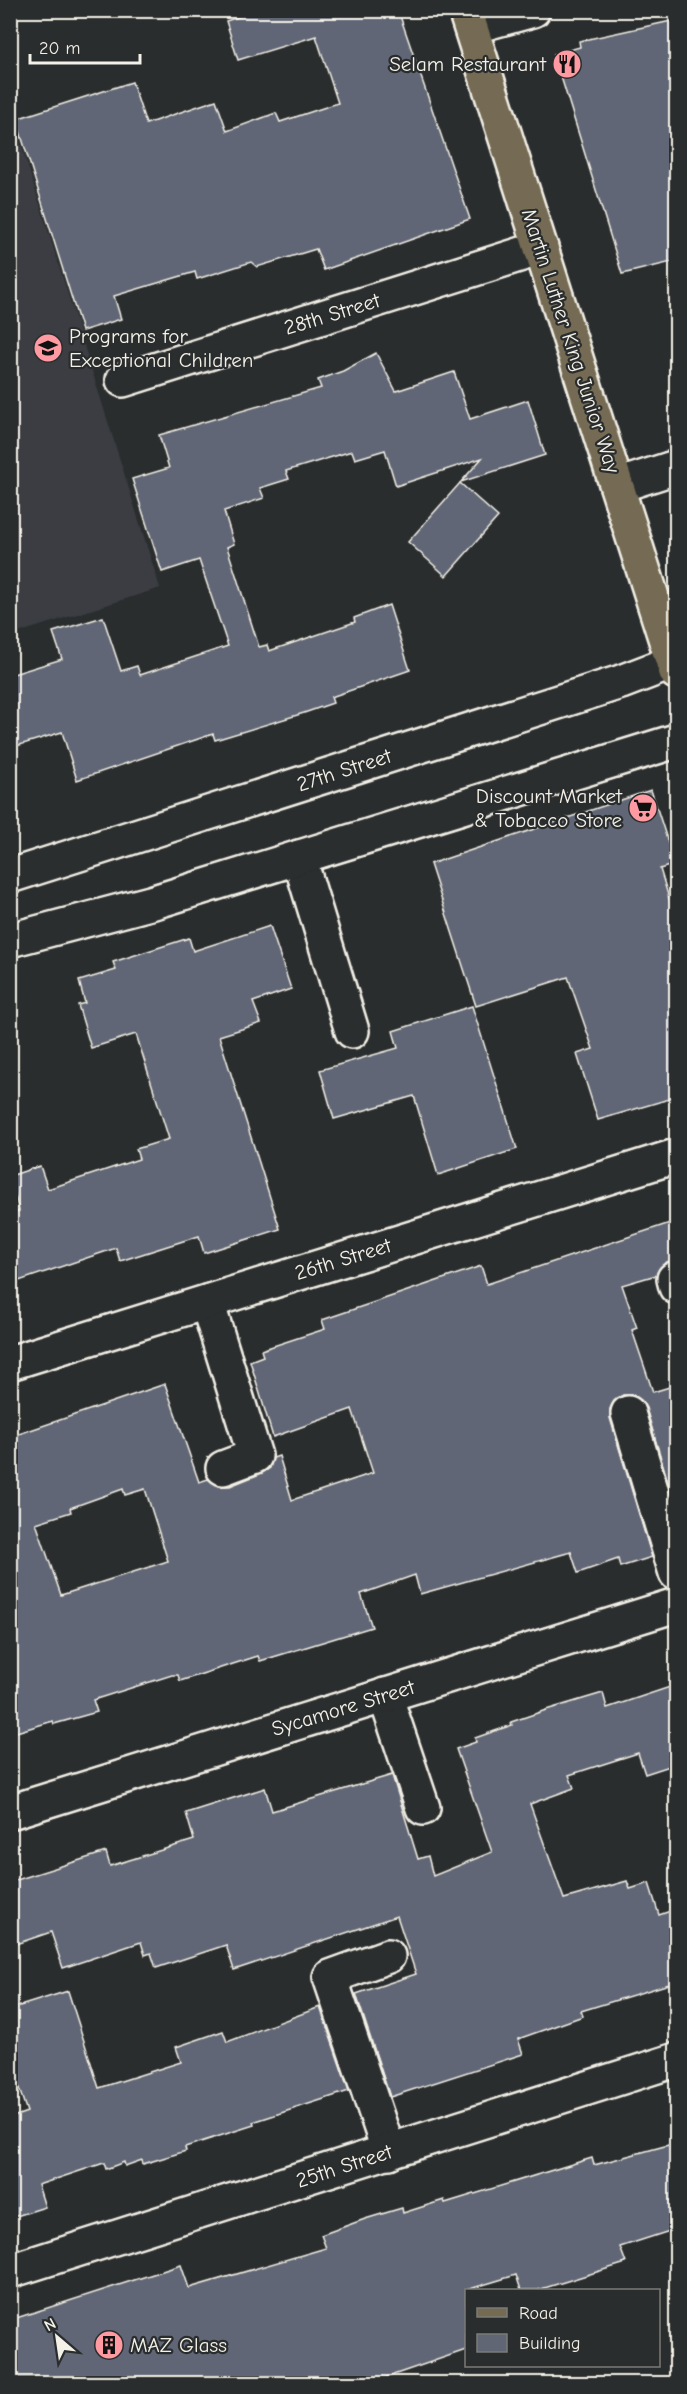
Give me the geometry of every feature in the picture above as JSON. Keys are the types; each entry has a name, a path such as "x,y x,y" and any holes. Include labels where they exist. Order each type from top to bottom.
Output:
{"main road":[{"name":"Martin Luther King Junior Way","path":"468,19 675,665"}],"street":[{"path":"468,19 533,10"},
{"name":"28th Street","path":"123,380 541,248"},
{"path":"617,486 676,467"},
{"name":"27th Street","path":"10,876 675,665"},
{"path":"10,940 154,902 676,741"},
{"path":"300,857 352,1031"},
{"name":"26th Street","path":"10,1363 676,1156"},
{"path":"676,1278 676,1287"},
{"path":"207,1302 255,1456 223,1468"},
{"path":"628,1413 676,1573"},
{"name":"Sycamore Street","path":"10,1812 676,1605"},
{"path":"385,1695 423,1808"},
{"path":"388,1956 330,1977 388,2151"},
{"name":"25th Street","path":"10,2271 676,2060"}],"shaded area":[{"name":"Programs for Exceptional Children","path":"10,109 160,588 11,635 10,635"}],"building":[{"path":"259,10 398,10 470,219 324,270 316,249 257,267 251,262 197,279 195,272 114,296 121,319 82,331 16,119 132,82 146,124 216,100 227,131 276,113 280,122 338,103 316,36 238,60 226,21"},
{"path":"676,20 676,261 622,274 554,54 580,47 579,41"},
{"path":"376,353 396,391 454,372 470,419 528,400 545,455 461,482 482,458 396,486 385,450 355,459 352,451 286,471 289,479 260,488 264,498 224,511 234,544 227,547 259,647 267,645 269,651 355,622 354,618 389,605 410,670 331,697 333,703 304,713 215,740 213,734 77,780 62,732 10,748 10,675 62,659 53,632 103,617 121,671 137,666 140,675 228,646 199,560 162,572 132,479 169,468 159,435 321,388 318,380 343,371"},
{"path":"460,483 498,517 446,576 408,542"},
{"path":"651,790 675,864 660,869 676,921 676,1097 598,1120 577,1054 593,1049 568,977 476,1006 430,864"},
{"path":"270,926 291,989 253,1002 261,1023 219,1036 280,1229 204,1253 199,1236 120,1261 116,1248 10,1284 10,1214 19,1211 10,1176 40,1166 48,1189 139,1159 136,1149 169,1139 136,1034 91,1048 78,1005 85,1003 79,981 116,970 113,962 189,938 193,951"},
{"path":"472,1006 517,1149 438,1175 414,1096 334,1119 320,1070 398,1048 393,1031"},
{"path":"676,1221 676,1259 665,1263 656,1275 622,1285 637,1328 632,1330 653,1392 676,1385 676,1509 646,1408 641,1400 633,1395 623,1395 614,1401 610,1409 610,1418 652,1557 620,1567 618,1559 578,1573 571,1552 420,1594 415,1575 361,1594 372,1627 260,1661 258,1656 180,1681 178,1675 172,1675 93,1700 97,1712 54,1724 53,1721 10,1734 10,1437 165,1384 199,1482 208,1479 219,1486 230,1486 262,1473 270,1468 273,1458 279,1456 292,1500 373,1473 352,1409 273,1437 250,1361 263,1356 261,1350 325,1329 322,1320 481,1266 487,1284","holes":["123,1489 125,1495 145,1489 168,1561 61,1595 36,1523 71,1512 70,1508"]},
{"path":"676,1685 676,1764 645,1774 638,1753 569,1775 574,1788 530,1804 564,1899 627,1881 630,1889 649,1883 659,1915 676,1909 676,1982 581,2011 583,2016 518,2039 523,2054 390,2097 356,1994 416,1974 397,1916 234,1970 226,1945 156,1968 151,1953 145,1955 141,1942 63,1968 51,1932 10,1946 10,1882 106,1852 110,1866 194,1840 186,1813 265,1788 272,1811 392,1775 418,1859 428,1856 433,1876 492,1852 456,1749 476,1742 475,1738 512,1725 511,1722 603,1693 607,1708"},
{"path":"68,1991 99,2088 181,2062 176,2047 223,2031 227,2042 320,2007 349,2091 253,2122 254,2125 185,2147 186,2151 143,2164 142,2160 125,2166 124,2162 106,2169 104,2163 38,2185 45,2207 10,2218 10,2118 27,2112 10,2062 10,2009"},
{"path":"676,2143 676,2229 620,2247 626,2263 541,2289 521,2289 516,2275 465,2289 465,2350 367,2384 10,2384 10,2320 181,2265 189,2288 326,2248 321,2235 365,2219 402,2208 403,2213 444,2200 445,2203 592,2158 594,2165"}],"place":[{"name":"Selam Restaurant","path":"567,64"},
{"name":"Programs for Exceptional Children","path":"48,348"},
{"name":"Discount Market & Tobacco Store","path":"643,808"},
{"name":"MAZ Glass","path":"109,2345"}]}
